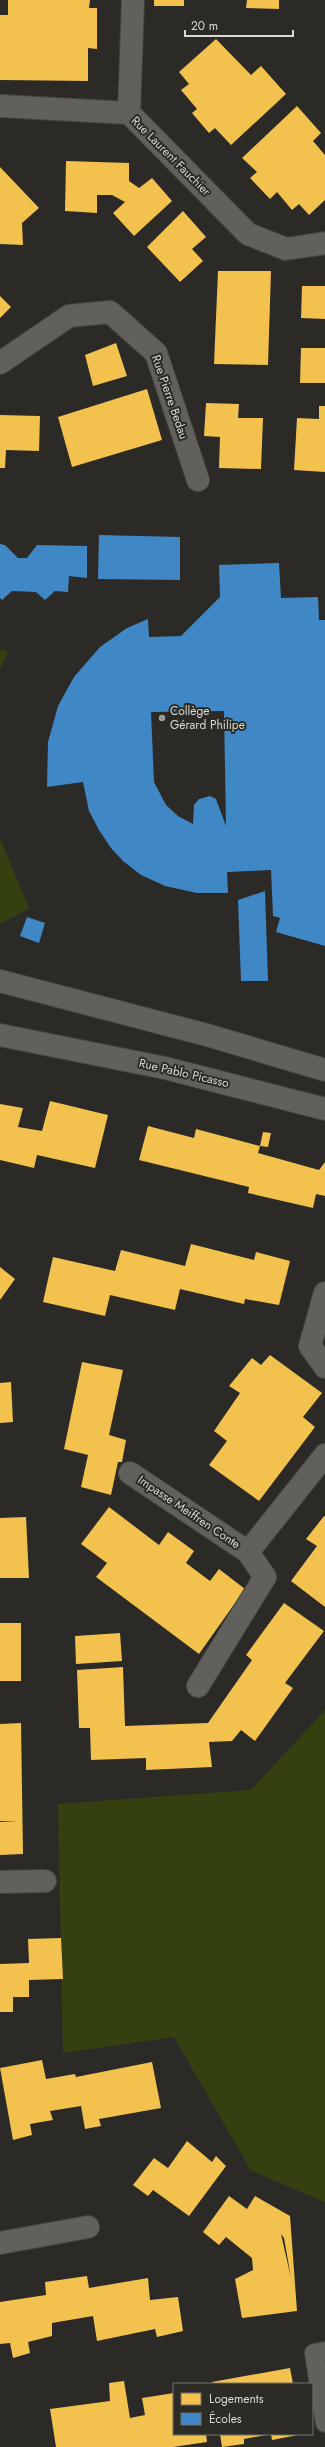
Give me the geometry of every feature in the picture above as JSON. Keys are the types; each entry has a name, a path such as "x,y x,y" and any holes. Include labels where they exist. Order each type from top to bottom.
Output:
{"street":[{"path":"129,113 133,0"},
{"name":"Rue Laurent Fauchier","path":"0,106 129,113 248,234 286,249 325,243"},
{"name":"Rue Pierre Bedau","path":"0,363 69,316 110,312 156,353 198,480"},
{"path":"0,981 207,1035 325,1070"},
{"path":"0,991 48,994"},
{"name":"Rue Pablo Picasso","path":"0,1035 165,1068 325,1109"},
{"name":"Rue Pablo Picasso","path":"0,1039 41,1043"},
{"path":"325,1294 310,1346 325,1367"},
{"name":"Impasse Meiffren Conte","path":"248,1552 325,1455"},
{"name":"Impasse Meiffren Conte","path":"130,1473 248,1552 265,1577 198,1686"},
{"path":"0,1882 45,1881"},
{"path":"0,2243 88,2227"}],"lane":[{"path":"325,2351 314,2353 325,2423"}],"green space":[{"path":"0,650 8,651 0,670"},
{"path":"0,838 29,908 0,924"},
{"path":"325,1710 325,2202 251,2171 174,2037 63,2053 58,1804 251,1790"}],"building: Logements":[{"path":"8,0 90,0 89,8 97,8 97,49 88,48 88,81 0,80 0,15 8,15"},
{"path":"154,0 184,0 184,6 154,6"},
{"path":"247,0 279,0 279,9 246,8"},
{"path":"216,39 251,75 261,66 286,94 231,145 215,128 209,133 192,113 197,109 181,90 189,84 179,72"},
{"path":"297,106 321,133 313,141 325,155 325,200 309,215 299,204 292,210 277,192 270,199 250,178 257,172 242,158"},
{"path":"66,161 129,163 129,181 139,188 152,178 172,201 134,236 113,213 125,202 112,195 97,195 97,213 65,211"},
{"path":"0,167 39,208 22,223 23,245 0,244"},
{"path":"183,211 206,237 192,249 203,261 180,282 147,247"},
{"path":"218,271 271,271 268,365 214,364"},
{"path":"302,286 325,286 325,319 301,318"},
{"path":"0,296 11,307 0,318"},
{"path":"116,343 127,376 93,386 85,355"},
{"path":"301,348 325,348 325,383 300,383"},
{"path":"147,389 162,440 72,467 58,417"},
{"path":"206,403 239,404 238,418 263,418 261,469 219,468 220,437 204,436"},
{"path":"319,406 325,406 325,472 294,470 297,418 319,419"},
{"path":"0,415 40,416 39,451 6,450 5,468 0,468"},
{"path":"50,1101 108,1115 95,1168 37,1155 34,1168 0,1160 0,1104 23,1108 18,1127 42,1131"},
{"path":"148,1126 194,1138 196,1129 260,1146 258,1153 319,1170 325,1162 325,1196 316,1194 313,1208 248,1193 249,1187 139,1160"},
{"path":"263,1132 271,1133 268,1147 260,1146"},
{"path":"191,1244 254,1260 256,1252 290,1261 279,1305 245,1299 244,1304 180,1289 175,1310 110,1295 105,1316 43,1302 53,1257 115,1271 121,1250 185,1266"},
{"path":"0,1267 15,1279 0,1300"},
{"path":"270,1355 322,1393 303,1417 315,1427 259,1501 209,1465 227,1441 214,1431 240,1393 229,1386 252,1358 261,1365"},
{"path":"82,1362 123,1370 109,1435 126,1440 122,1462 118,1462 111,1495 81,1487 88,1455 64,1449"},
{"path":"11,1382 13,1422 0,1423 0,1383"},
{"path":"109,1507 159,1545 168,1532 194,1551 186,1563 210,1581 219,1569 245,1589 199,1654 96,1577 107,1563 81,1544"},
{"path":"324,1516 325,1607 291,1581 317,1546 306,1539"},
{"path":"26,1517 29,1578 0,1578 0,1518"},
{"path":"284,1603 324,1631 285,1683 293,1688 255,1741 241,1730 232,1741 209,1742 212,1767 146,1770 146,1758 91,1760 90,1728 79,1728 77,1670 123,1667 125,1726 208,1723 252,1660 246,1655"},
{"path":"0,1623 21,1623 21,1681 0,1681"},
{"path":"120,1633 122,1661 76,1664 75,1636"},
{"path":"21,1723 23,1854 0,1855 0,1822 17,1821 0,1821 0,1724"},
{"path":"61,1938 63,1979 29,1980 29,1997 13,1997 13,2012 0,2012 0,1964 29,1963 28,1939"},
{"path":"42,2060 46,2079 75,2074 76,2077 152,2062 161,2108 99,2119 101,2126 85,2129 81,2106 50,2111 53,2120 30,2124 32,2135 13,2140 0,2068"},
{"path":"187,2141 212,2162 216,2156 226,2166 189,2216 153,2190 148,2196 133,2185 154,2158 168,2168"},
{"path":"229,2196 247,2209 255,2196 290,2216 297,2311 242,2318 235,2279 253,2270 252,2258 226,2237 219,2245 203,2232","holes":["281,2234 284,2238 291,2278"]},
{"path":"87,2276 89,2288 148,2278 150,2300 178,2297 183,2331 157,2337 155,2329 97,2341 93,2316 52,2323 52,2336 28,2342 30,2353 13,2358 10,2343 0,2344 0,2302 46,2295 45,2282"},
{"path":"290,2368 293,2383 212,2383"},
{"path":"124,2381 130,2418 145,2415 142,2398 173,2393 173,2435 206,2435 207,2442 173,2447 56,2447 50,2409 110,2401 109,2383"},
{"path":"220,2435 266,2435 244,2439 244,2444 222,2447"},
{"path":"271,2435 298,2435 272,2440"}],"building: Écoles":[{"path":"99,535 180,537 180,580 98,579"},
{"path":"0,544 5,545 18,558 27,558 37,545 87,546 87,578 69,576 68,592 55,591 45,600 36,592 12,591 2,600 0,598"},
{"path":"279,563 281,598 318,597 319,620 325,620 325,946 276,932 280,918 273,916 271,870 227,872 228,893 197,893 165,886 141,875 123,861 111,848 89,811 83,782 47,787 48,742 58,706 74,677 100,647 127,628 148,619 149,637 181,636 220,597 219,565","holes":["224,711 226,826 216,799 210,796 199,799 194,805 193,824 178,816 166,805 154,782 151,712"]},
{"path":"265,891 268,981 241,981 238,900"},
{"path":"27,917 45,923 39,943 20,936"}],"place":[{"name":"Collège Gérard Philipe","path":"162,718"}]}
